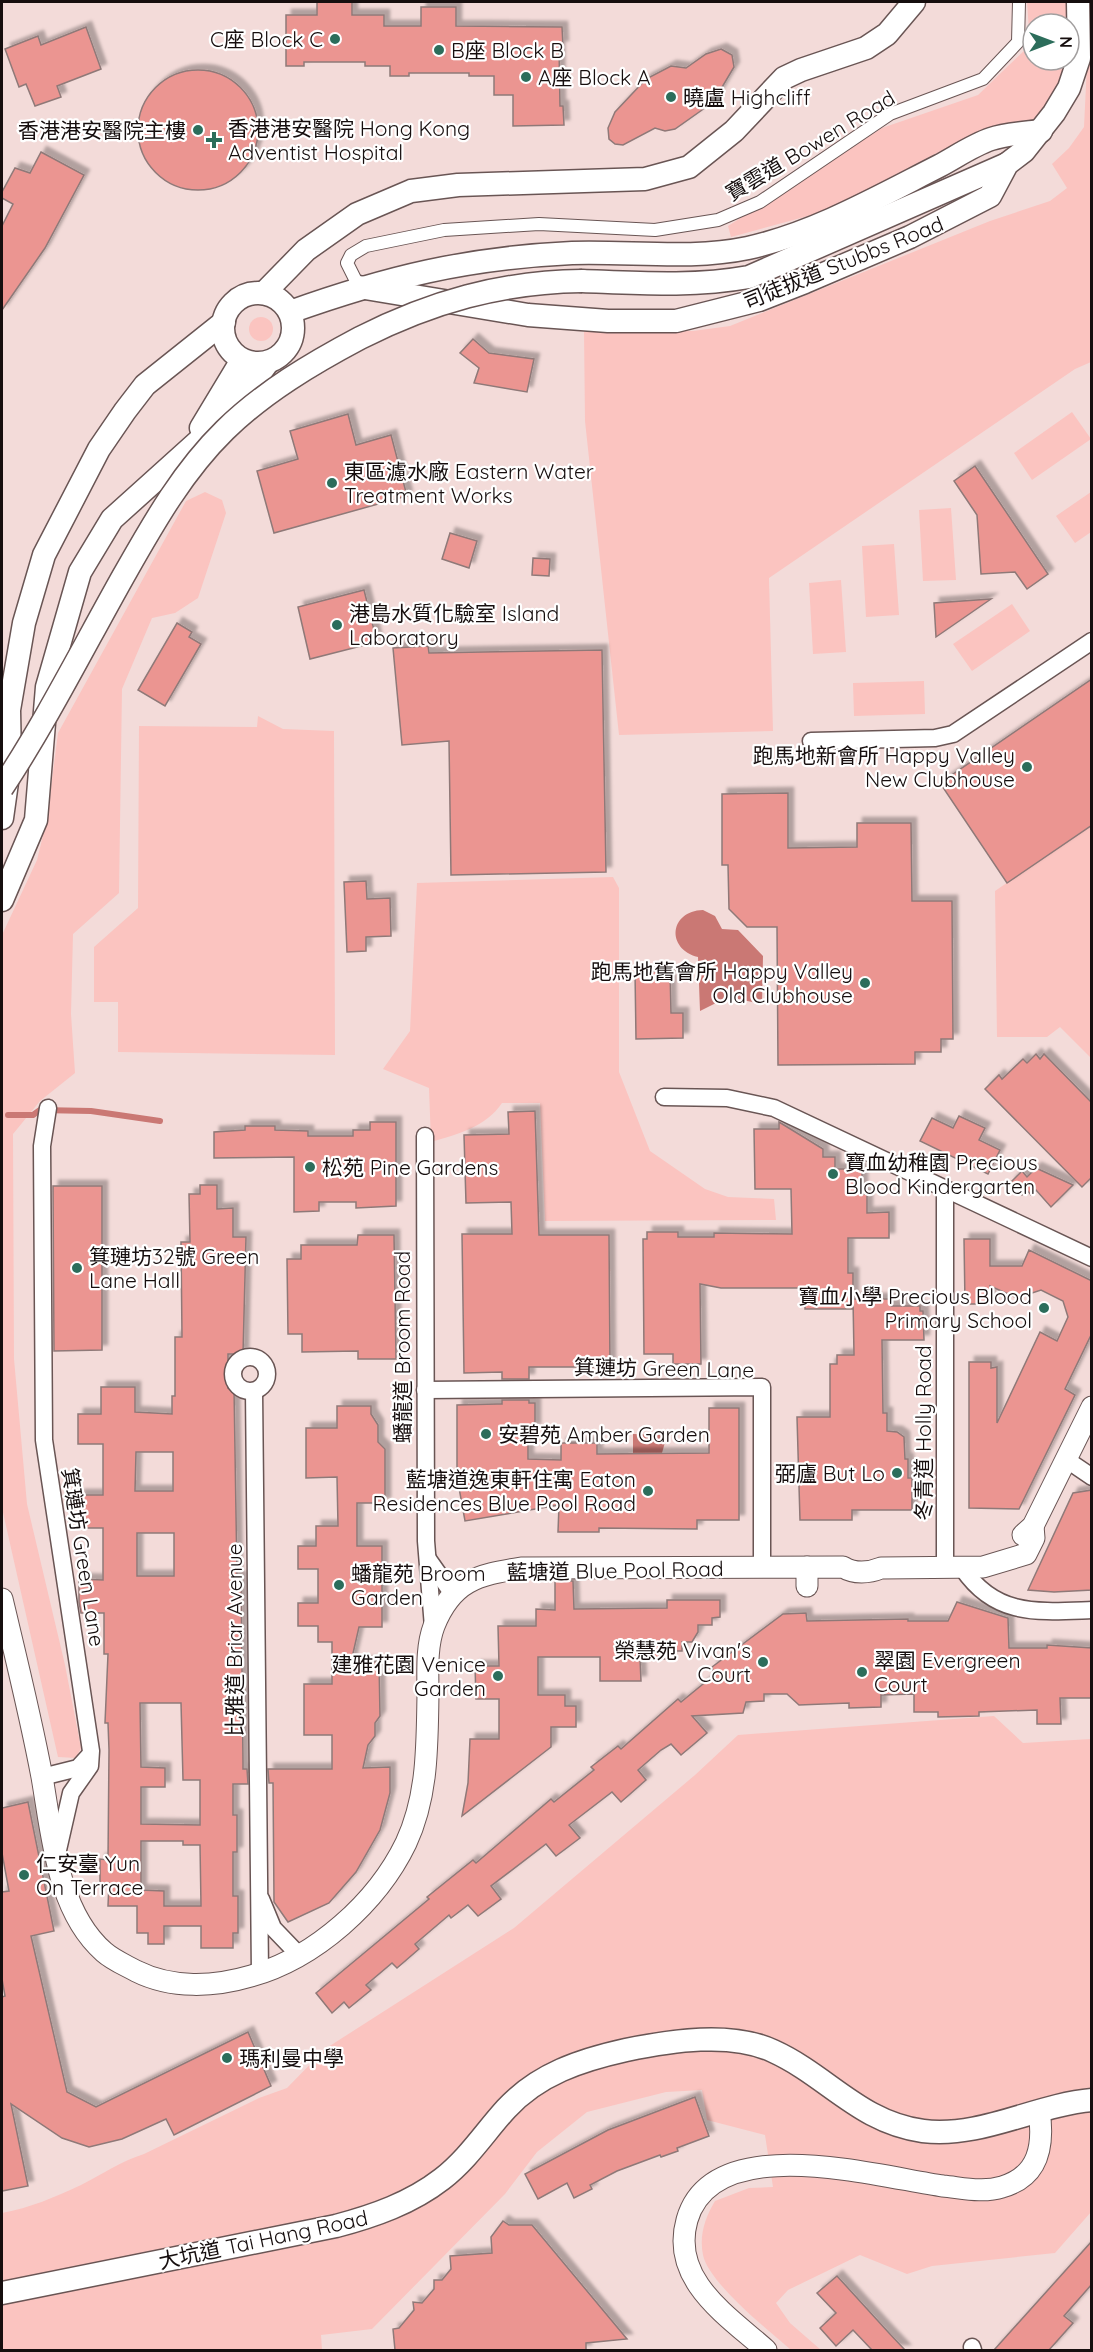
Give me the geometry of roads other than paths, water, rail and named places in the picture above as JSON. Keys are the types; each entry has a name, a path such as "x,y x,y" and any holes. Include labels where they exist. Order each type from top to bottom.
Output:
{"main road":[{"path":"278,302 286,282 306,250 357,214 394,197 428,187 645,179 682,170 717,147 784,78 801,70 847,57 866,48 887,34 914,2"},
{"name":"司徒拔道 Stubbs Road","path":"359,287 548,316 608,321 676,321 759,300 952,218 990,196 1016,157 1041,131 1069,88 1075,73 1080,41 1078,2"},
{"name":"司徒拔道 Stubbs Road","path":"278,302 327,299 359,287 417,272 521,256 574,253 717,253 774,242 826,222 992,139 1041,131"},
{"path":"2,788 158,515 189,471 243,413 318,360 381,327 437,303 501,287 573,281 677,285 719,283 749,277 1016,157"},
{"path":"268,362 251,363 235,353 225,339 226,313 237,299 246,295 278,302 294,331 287,349"},
{"path":"2,900 36,820 47,687 80,572 112,519 232,411 268,362 287,349 327,299"},
{"path":"2,818 10,761 5,719 24,623 44,555 99,449 145,385 224,322"},
{"path":"145,385 235,353"},
{"path":"185,452 235,353"},
{"name":"大坑道 Tai Hang Road","path":"2,2293 324,2229 379,2213 417,2196 444,2178 466,2157 507,2108 539,2081 580,2062 629,2049 699,2041 743,2042 760,2046 784,2056 869,2114 893,2124 923,2131 970,2130 1038,2111 1092,2100"}],"street":[{"name":"寶雲道 Bowen Road","path":"359,287 347,263 351,255 366,246 444,230 539,224 655,230 718,220 760,202 872,124 890,114 983,79 1018,42 1019,2"},
{"path":"811,741 935,738 953,735 1092,641"},
{"path":"664,1096 727,1098 774,1108 1092,1258"},
{"name":"箕璉坊 Green Lane","path":"47,1116 42,1146 48,1376 43,1423 46,1458 91,1743 90,1766 71,1793 57,1856"},
{"name":"蟠龍道 Broom Road","path":"425,1136 427,1558 433,1628"},
{"name":"冬青道 Holly Road","path":"945,1190 954,1568"},
{"name":"箕璉坊 Green Lane","path":"425,1390 762,1388 762,1568"},
{"name":"比雅道 Briar Avenue","path":"254,1391 260,1974"},
{"path":"1092,1407 1067,1460 1092,1477"},
{"name":"藍塘道 Blue Pool Road","path":"452,1593 485,1573 521,1568 762,1568 807,1577 843,1567 851,1572 873,1572 881,1568 983,1567 1009,1557 1026,1554 1034,1538 1033,1526 1067,1460"},
{"path":"2,1599 42,1777 63,1884 89,1936 104,1953 143,1974 173,1983 220,1983 260,1974 337,1930 371,1897 406,1842 420,1807 427,1758 428,1661 433,1628 452,1593 427,1558"},
{"path":"954,1568 996,1602 1028,1610 1092,1610"},
{"path":"42,1777 83,1766 89,1757 91,1743"},
{"name":"比雅道 Briar Avenue","path":"258,1889 273,1928 298,1954"},
{"path":"766,2350 708,2298 688,2269 684,2247 686,2225 694,2202 709,2186 727,2174 740,2170 785,2167 846,2170 978,2190 1002,2187 1022,2177 1038,2158 1042,2134 1038,2111"}],"waterway":[{"path":"8,1115 33,1115 40,1110 91,1111 160,1121"}],"place":[{"name":"C座 Block C","path":"335,39"},
{"name":"B座 Block B","path":"439,50"},
{"name":"A座 Block A","path":"526,77"},
{"name":"曉盧 Highcliff","path":"671,97"},
{"name":"香港港安醫院主樓","path":"198,130"},
{"name":"香港港安醫院 Hong Kong Adventist Hospital","path":"214,140"},
{"name":"東區濾水廠 Eastern Water Treatment Works","path":"332,483"},
{"name":"港島水質化驗室 Island Laboratory","path":"337,625"},
{"name":"跑馬地新會所 Happy Valley New Clubhouse","path":"1027,767"},
{"name":"跑馬地舊會所 Happy Valley Old Clubhouse","path":"865,983"},
{"name":"松苑 Pine Gardens","path":"310,1167"},
{"name":"寶血幼稚園 Precious Blood Kindergarten","path":"833,1174"},
{"name":"箕璉坊32號 Green Lane Hall","path":"77,1268"},
{"name":"寶血小學 Precious Blood Primary School","path":"1044,1308"},
{"name":"安碧苑 Amber Garden","path":"486,1434"},
{"name":"弼廬 But Lo","path":"897,1473"},
{"name":"藍塘道逸東軒住寓 Eaton Residences Blue Pool Road","path":"648,1491"},
{"name":"蟠龍苑 Broom Garden","path":"339,1585"},
{"name":"榮慧苑 Vivan's Court","path":"763,1662"},
{"name":"翠園 Evergreen Court","path":"862,1672"},
{"name":"建雅花園 Venice Garden","path":"498,1676"},
{"name":"仁安臺 Yun On Terrace","path":"24,1875"},
{"name":"瑪利曼中學","path":"227,2058"}]}
